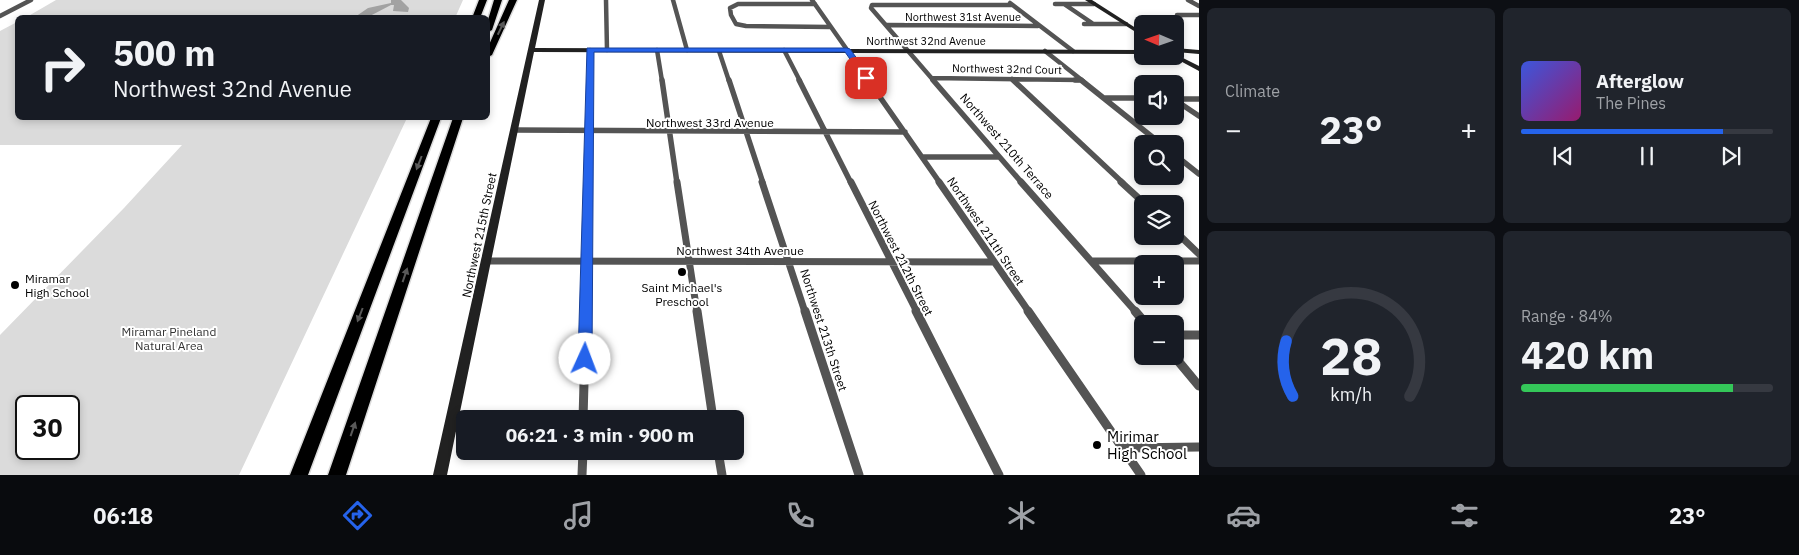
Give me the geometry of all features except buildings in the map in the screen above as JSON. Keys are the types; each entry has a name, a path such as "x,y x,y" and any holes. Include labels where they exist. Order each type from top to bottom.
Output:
{"highway":[{"path":"477,15 483,0"},
{"path":"490,24 498,0"},
{"path":"490,51 513,0"},
{"path":"299,475 435,120"},
{"path":"337,475 457,120"}],"street":[{"path":"0,16 31,0"},
{"name":"Northwest 215th Street","path":"440,475 542,0"},
{"path":"606,0 607,50"},
{"path":"673,0 687,50"},
{"path":"1006,0 1073,51"},
{"path":"1088,0 1134,29"},
{"path":"1188,0 1199,6"},
{"path":"813,2 738,4 730,8 731,15 736,24 746,26 830,27"},
{"name":"Northwest 211th Street","path":"813,2 905,132 1141,475"},
{"name":"Northwest 210th Terrace","path":"1012,5 900,4 872,5 871,8 998,157 1138,315"},
{"path":"1054,4 1094,4"},
{"path":"1064,4 1092,24"},
{"path":"1184,15 1199,15"},
{"path":"1084,24 1126,24"},
{"name":"Northwest 31st Avenue","path":"887,25 1038,26"},
{"name":"Northwest 32nd Avenue","path":"530,50 1134,52"},
{"path":"584,410 590,50"},
{"path":"656,50 712,410"},
{"name":"Northwest 213th Street","path":"719,50 859,475"},
{"name":"Northwest 212th Street","path":"784,50 999,475"},
{"path":"1045,51 1150,135"},
{"path":"1184,52 1199,52"},
{"path":"1184,58 1199,69"},
{"name":"Northwest 32nd Court","path":"932,78 1081,80"},
{"path":"1012,79 1136,195"},
{"path":"1104,98 1134,98"},
{"path":"1184,99 1199,99"},
{"path":"1184,105 1199,116"},
{"name":"Northwest 33rd Avenue","path":"514,130 905,132"},
{"path":"922,158 998,157"},
{"path":"1184,162 1199,174"},
{"path":"1184,240 1199,254"},
{"name":"Northwest 34th Avenue","path":"486,261 993,262"},
{"path":"1092,261 1199,261"},
{"path":"1184,335 1199,335"},
{"path":"1182,365 1199,386"},
{"path":"1124,448 1199,447"},
{"path":"582,475 583,460"},
{"path":"720,460 722,475"}],"green space":[{"path":"56,0 463,0 456,15 30,15"},
{"name":"Miramar Pineland Natural Area","path":"15,23 15,120 406,120 239,475 0,475 0,335 124,208 182,145 0,145 0,31"}],"shaded area":[{"path":"391,0 401,0 409,8 408,12 393,11 394,5 391,5 372,15 358,15 368,8 391,3"}],"place":[{"name":"Saint Michael's Preschool","path":"682,272"},
{"name":"Miramar High School","path":"15,285"},
{"name":"Mirimar High School","path":"1097,445"}],"route":[{"path":"585,359 590,50 847,50 866,78"}]}
